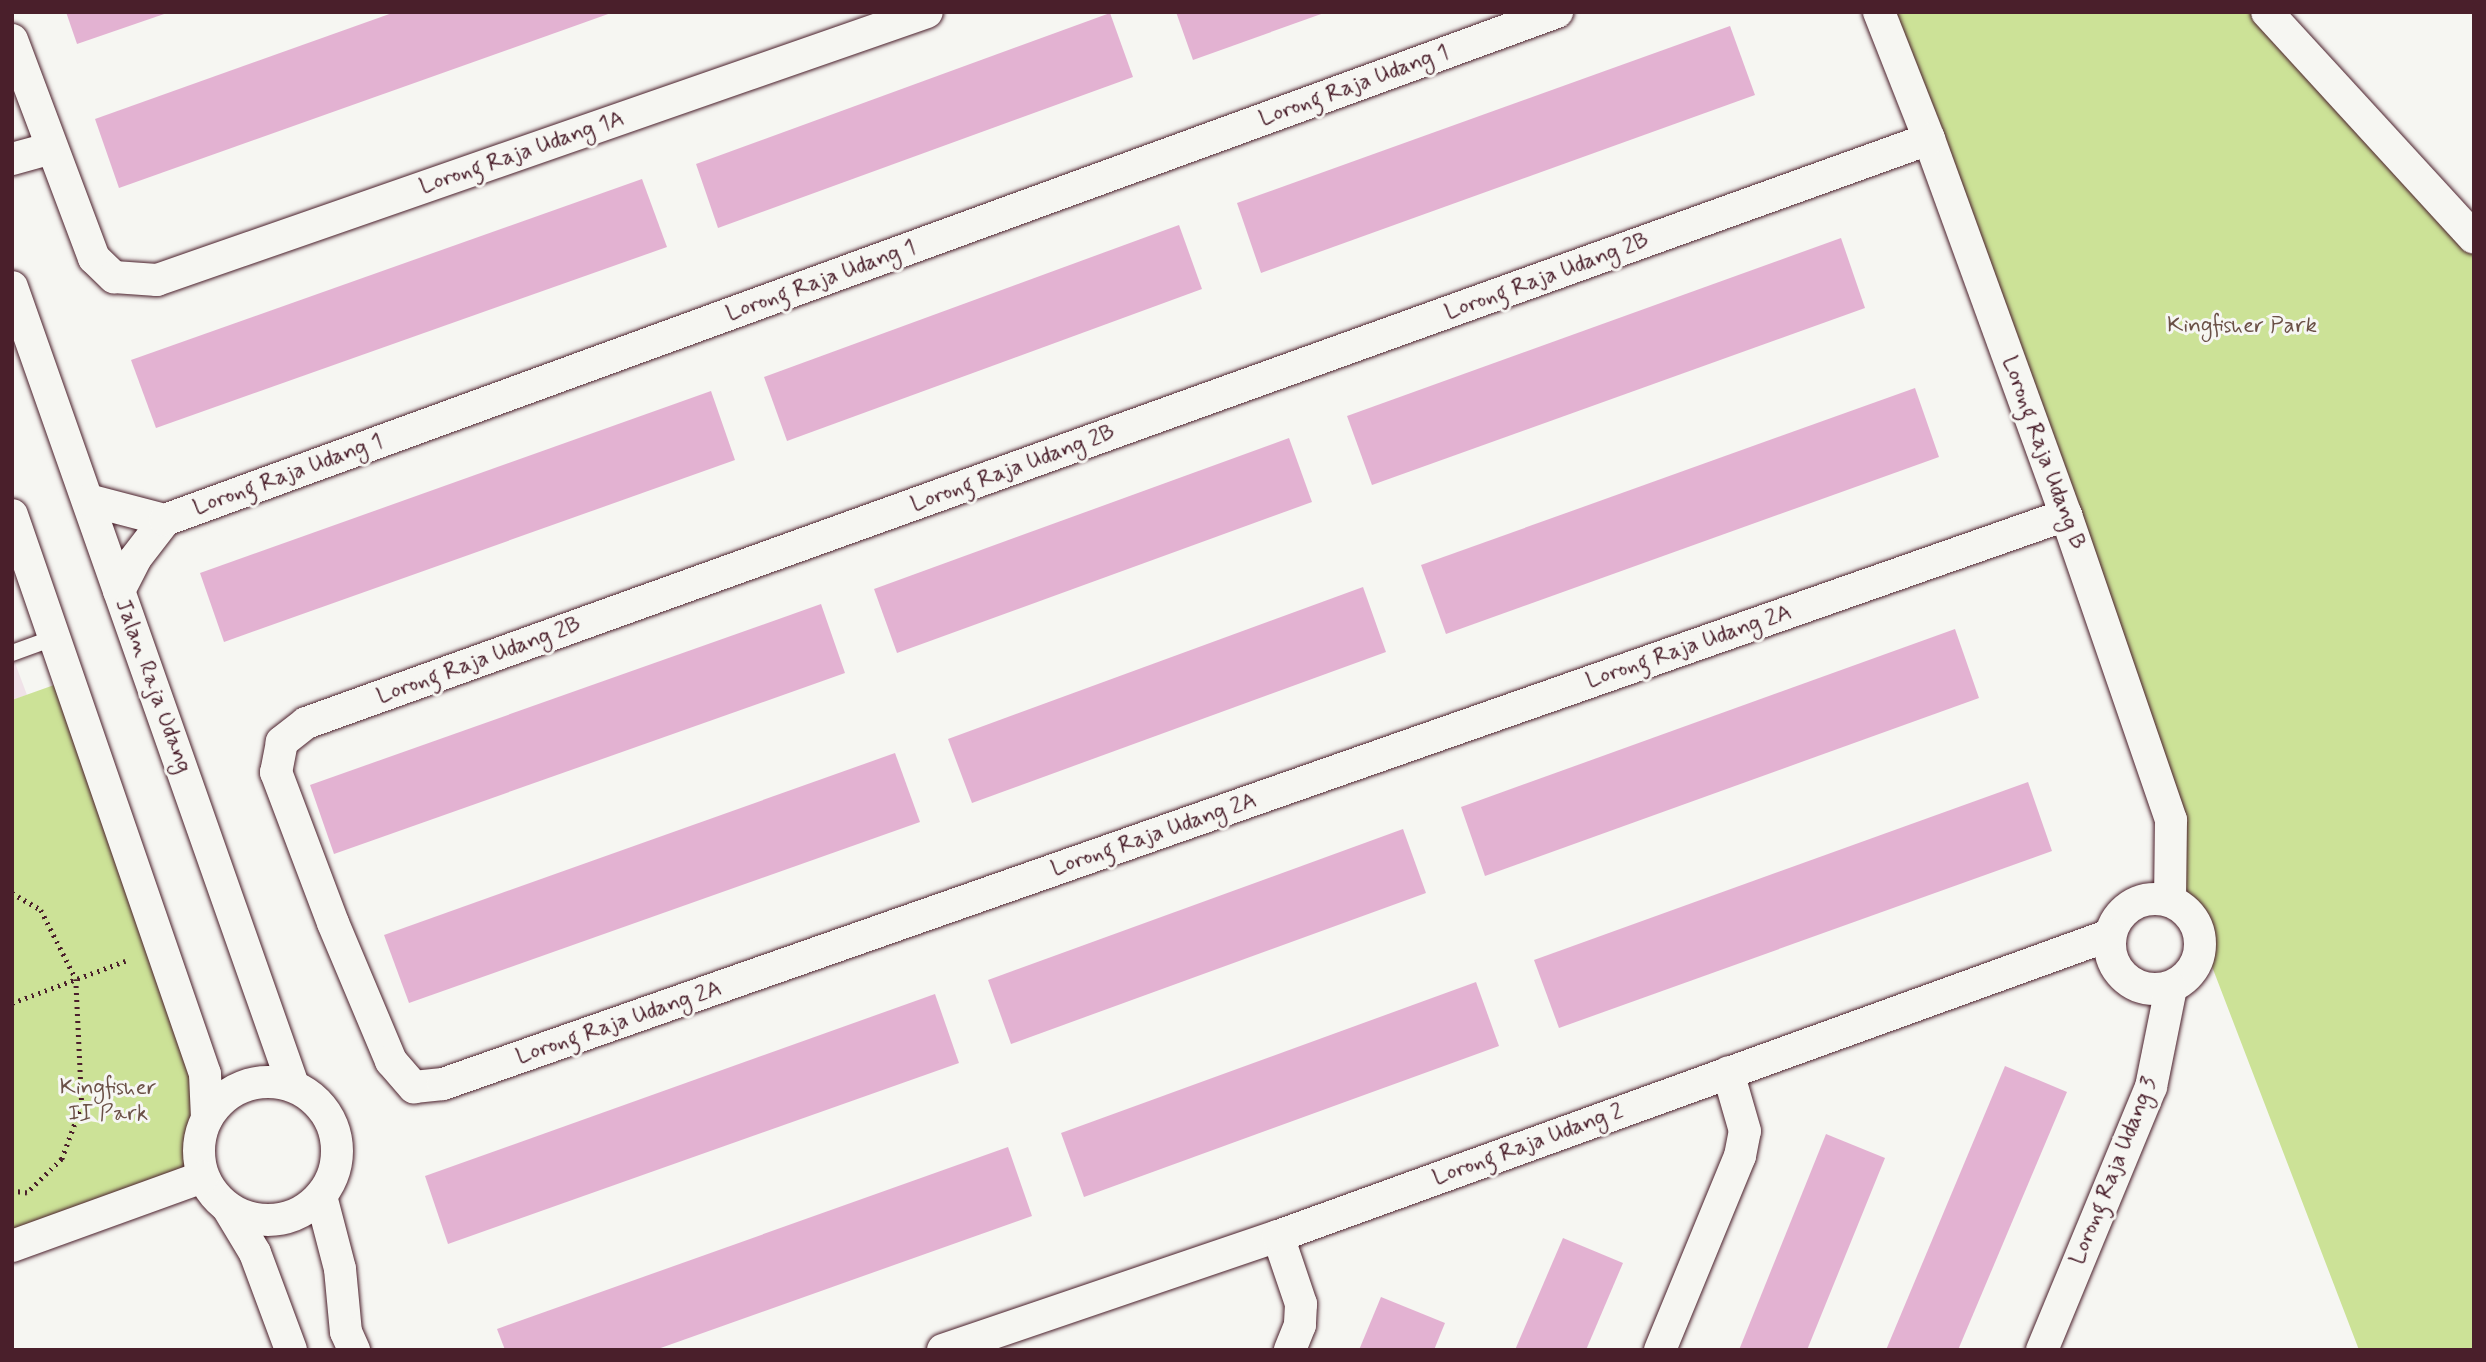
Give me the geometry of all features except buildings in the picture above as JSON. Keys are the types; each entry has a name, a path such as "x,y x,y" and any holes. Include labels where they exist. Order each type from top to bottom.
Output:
{"street":[{"name":"Lorong Raja Udang 1A","path":"52,148 94,258 114,277 157,280 927,12"},
{"name":"Lorong Raja Udang 1","path":"119,591 135,559 165,520 1557,12"},
{"name":"Lorong Raja Udang B","path":"1879,12 1929,139 2066,515 2171,820 2170,901"},
{"path":"2267,12 2474,238"},
{"path":"12,40 52,148 12,159"},
{"name":"Lorong Raja Udang 2B","path":"332,923 276,772 282,743 306,723 1929,139"},
{"name":"Jalan Raja Udang","path":"12,287 293,1085"},
{"path":"88,500 165,520"},
{"path":"12,515 57,637 205,1074 206,1118 198,1157 203,1177 214,1194 228,1208 255,1254 291,1350"},
{"name":"Lorong Raja Udang 2A","path":"332,923 391,1061 414,1087 443,1084 2066,515"},
{"path":"2144,899 2170,901 2193,917 2202,944 2194,971 2171,988 2139,988 2114,968 2110,935 2122,912 2144,899"},
{"name":"Lorong Raja Udang 2","path":"943,1350 1278,1237 2110,935"},
{"name":"Lorong Raja Udang 3","path":"2042,1350 2151,1087 2171,988"},
{"path":"1660,1350 1740,1156 1745,1131 1728,1072"},
{"path":"206,1118 219,1102 235,1089 273,1081 293,1085 312,1097 326,1113 335,1133 337,1155 332,1177 321,1196 296,1213 267,1220 246,1217 228,1208"},
{"path":"12,1246 203,1177"},
{"path":"321,1196 340,1269 346,1332 354,1350"},
{"path":"1278,1237 1301,1304 1300,1325 1290,1350"}],"lane":[{"path":"12,653 57,637"}],"path":[{"path":"12,893 41,910 76,979 82,1105 62,1159 27,1193 12,1191"},
{"path":"12,1003 125,961"}],"shaded area":[{"path":"12,655 27,695 12,700"}],"green space":[{"name":"Kingfisher Park","path":"1879,12 2267,12 2474,238 2474,1350 2359,1350 2193,917 2170,901 2171,820"},
{"name":"Kingfisher II Park","path":"71,679 207,1118 200,1137 198,1157 203,1177 12,1246 12,700"}]}
